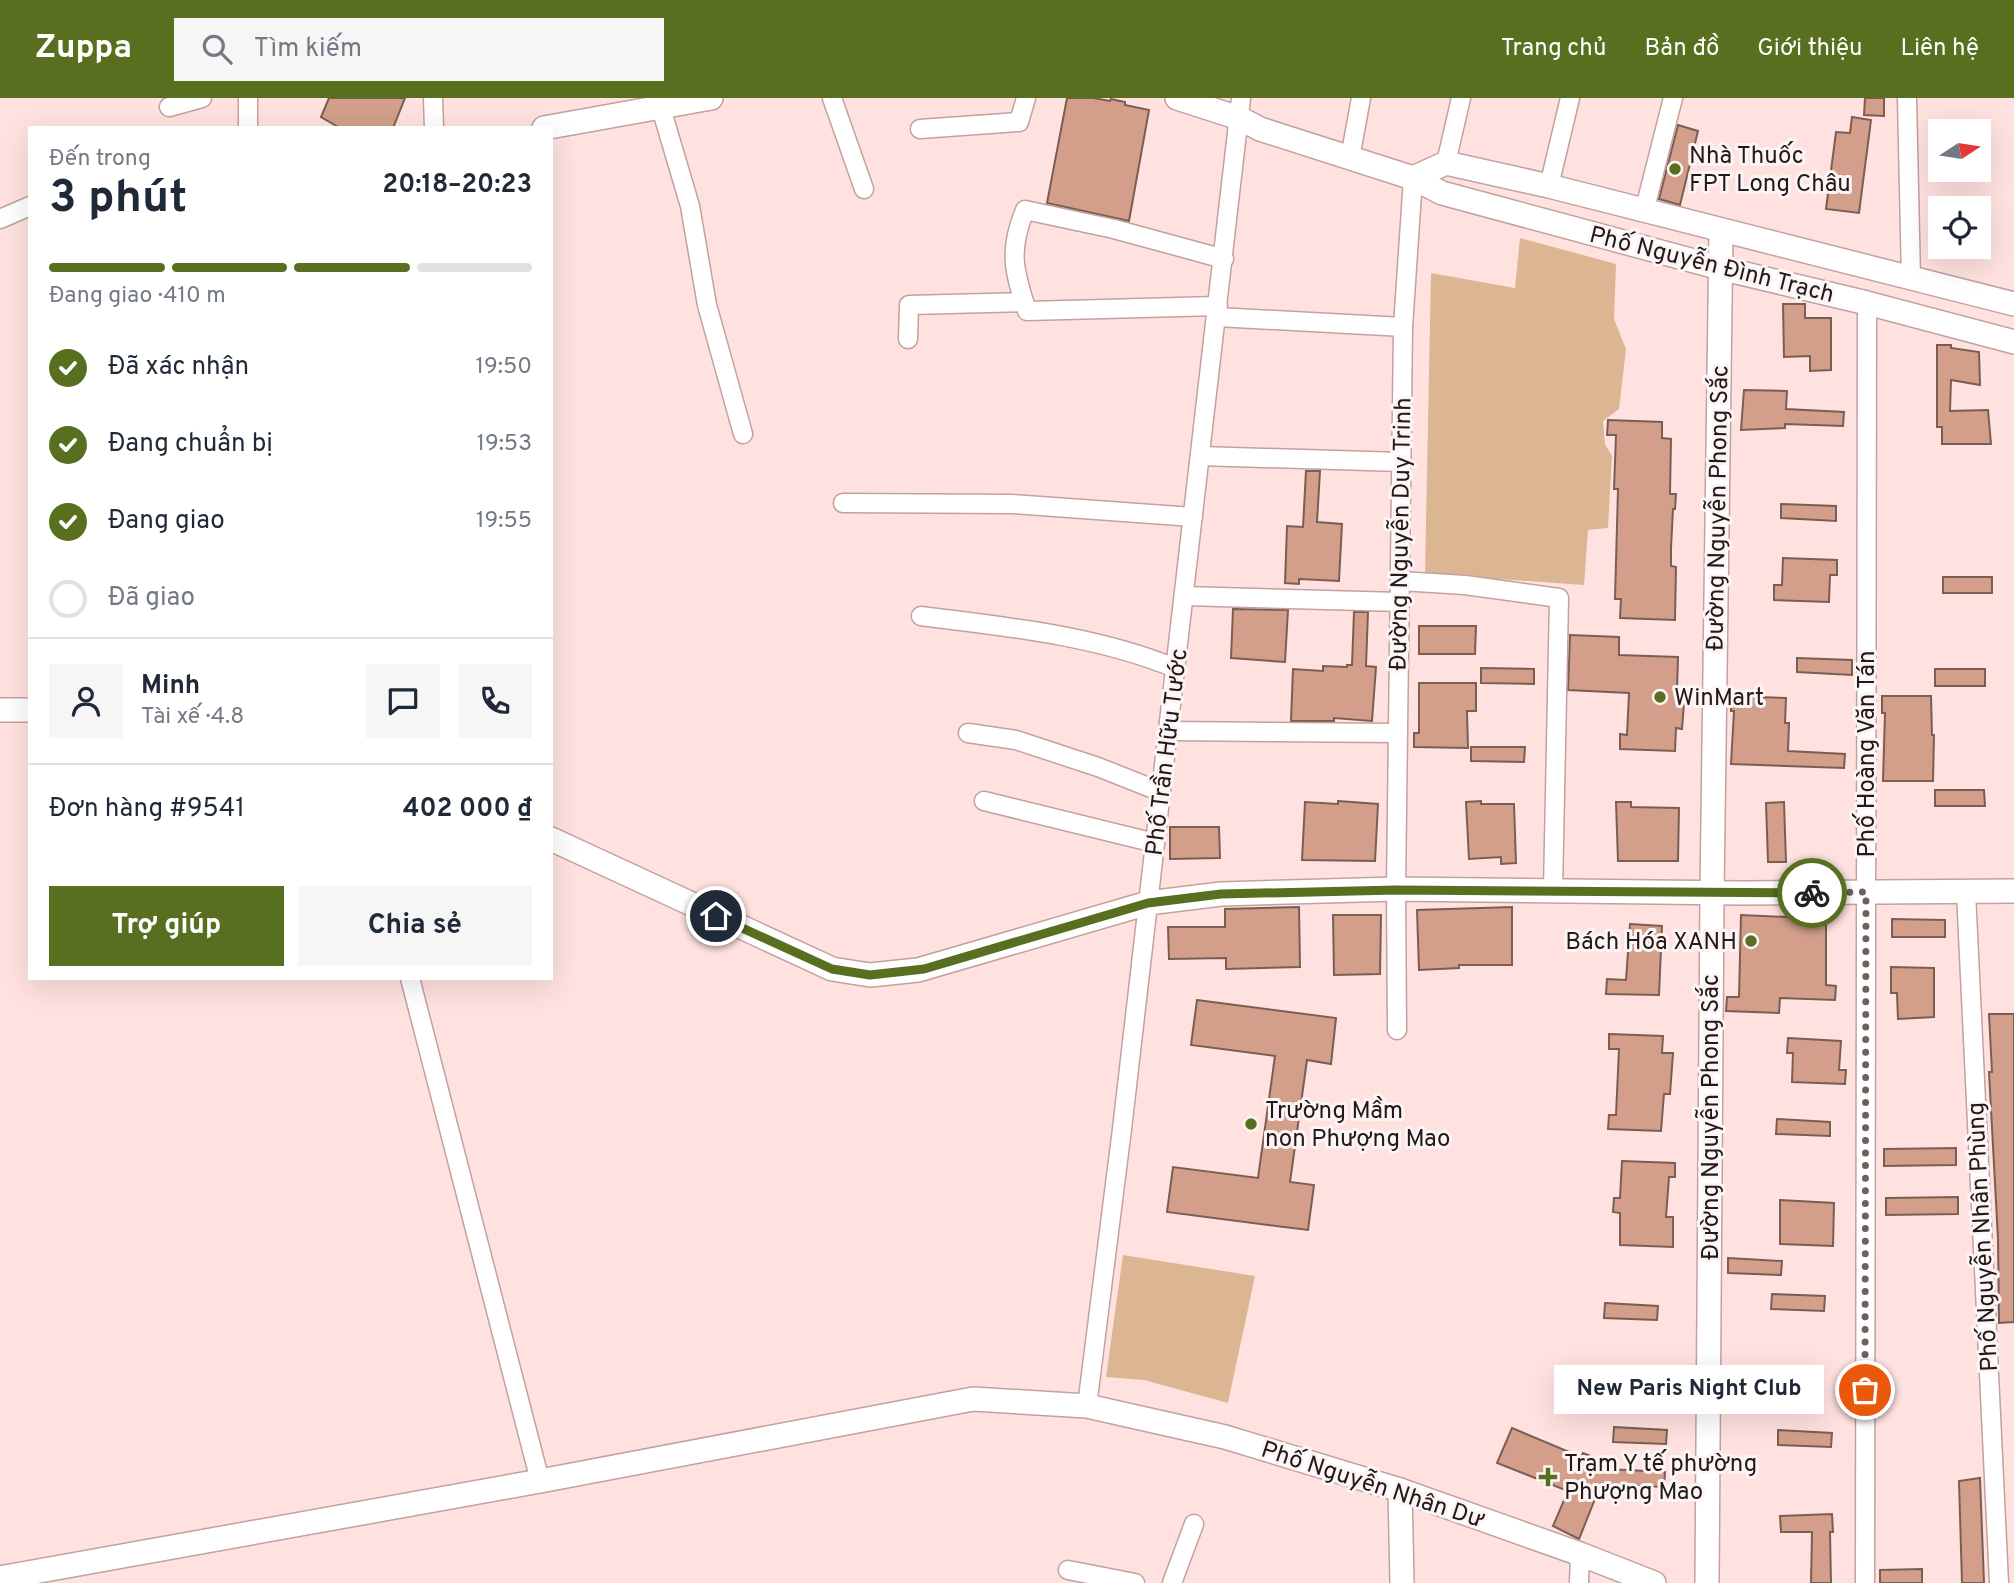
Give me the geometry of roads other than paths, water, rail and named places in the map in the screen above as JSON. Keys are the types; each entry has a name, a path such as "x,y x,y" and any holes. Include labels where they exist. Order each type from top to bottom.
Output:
{"street":[{"path":"169,107 202,98"},
{"path":"248,98 248,126"},
{"path":"433,98 435,126"},
{"path":"553,126 711,98"},
{"path":"832,98 864,189"},
{"path":"920,130 1019,122 1026,98"},
{"name":"Phố Nguyễn Đình Trạch","path":"1177,98 1240,108 1255,128 1413,178 1442,193 1720,268 2014,342"},
{"path":"1350,158 1361,98"},
{"path":"1413,178 1446,163 1461,98"},
{"path":"1549,187 1570,98"},
{"path":"1644,212 1673,98"},
{"path":"1907,98 1911,279"},
{"path":"661,108 690,206 707,305 743,433"},
{"name":"Phố Trần Hữu Tước","path":"1087,1406 1122,1129 1240,108"},
{"name":"Phố Nguyễn Đình Trạch","path":"1446,163 2014,304"},
{"name":"Đường Nguyễn Duy Trinh","path":"1397,1030 1396,890 1403,327 1413,178"},
{"path":"0,219 28,207"},
{"path":"1224,259 1114,229 1025,210 1015,234 1013,266 1027,311 1218,312 1403,327"},
{"name":"Đường Nguyễn Phong Sắc","path":"1707,1583 1712,893 1721,231"},
{"path":"908,339 909,305 1024,302"},
{"name":"Phố Hoàng Văn Tán","path":"1865,1583 1867,303"},
{"path":"1200,456 1401,462"},
{"path":"843,503 1012,505 1193,517"},
{"path":"1400,581 1465,585 1559,598 1553,891"},
{"path":"1184,596 1400,602"},
{"path":"921,616 1025,629 1091,641 1175,668"},
{"path":"0,710 28,710"},
{"path":"1168,731 1398,733"},
{"path":"968,733 1016,740 1098,767 1161,792"},
{"path":"984,800 1155,843"},
{"path":"553,840 820,964 857,975 924,969 1148,903 1221,894 1396,890 1712,893 2014,891"},
{"name":"Phố Nguyễn Nhân Phùng","path":"1966,892 1998,1583"},
{"path":"411,980 540,1481"},
{"name":"Phố Nguyễn Nhân Dư","path":"0,1578 977,1399 1087,1406 1225,1437 1400,1490 1654,1583"},
{"path":"1400,1490 1402,1583"},
{"path":"1172,1583 1194,1524"},
{"path":"1579,1583 1580,1554"},
{"path":"1068,1570 1135,1583"}],"place":[{"name":"Nhà Thuốc FPT Long Châu","path":"1675,169"},
{"name":"WinMart","path":"1660,697"},
{"name":"Bách Hóa XANH","path":"1751,941"},
{"name":"Trường Mầm non Phượng Mao","path":"1251,1124"},
{"name":"New Paris Night Club","path":"1865,1390"},
{"name":"Trạm Y tế phường Phượng Mao","path":"1548,1477"}]}
